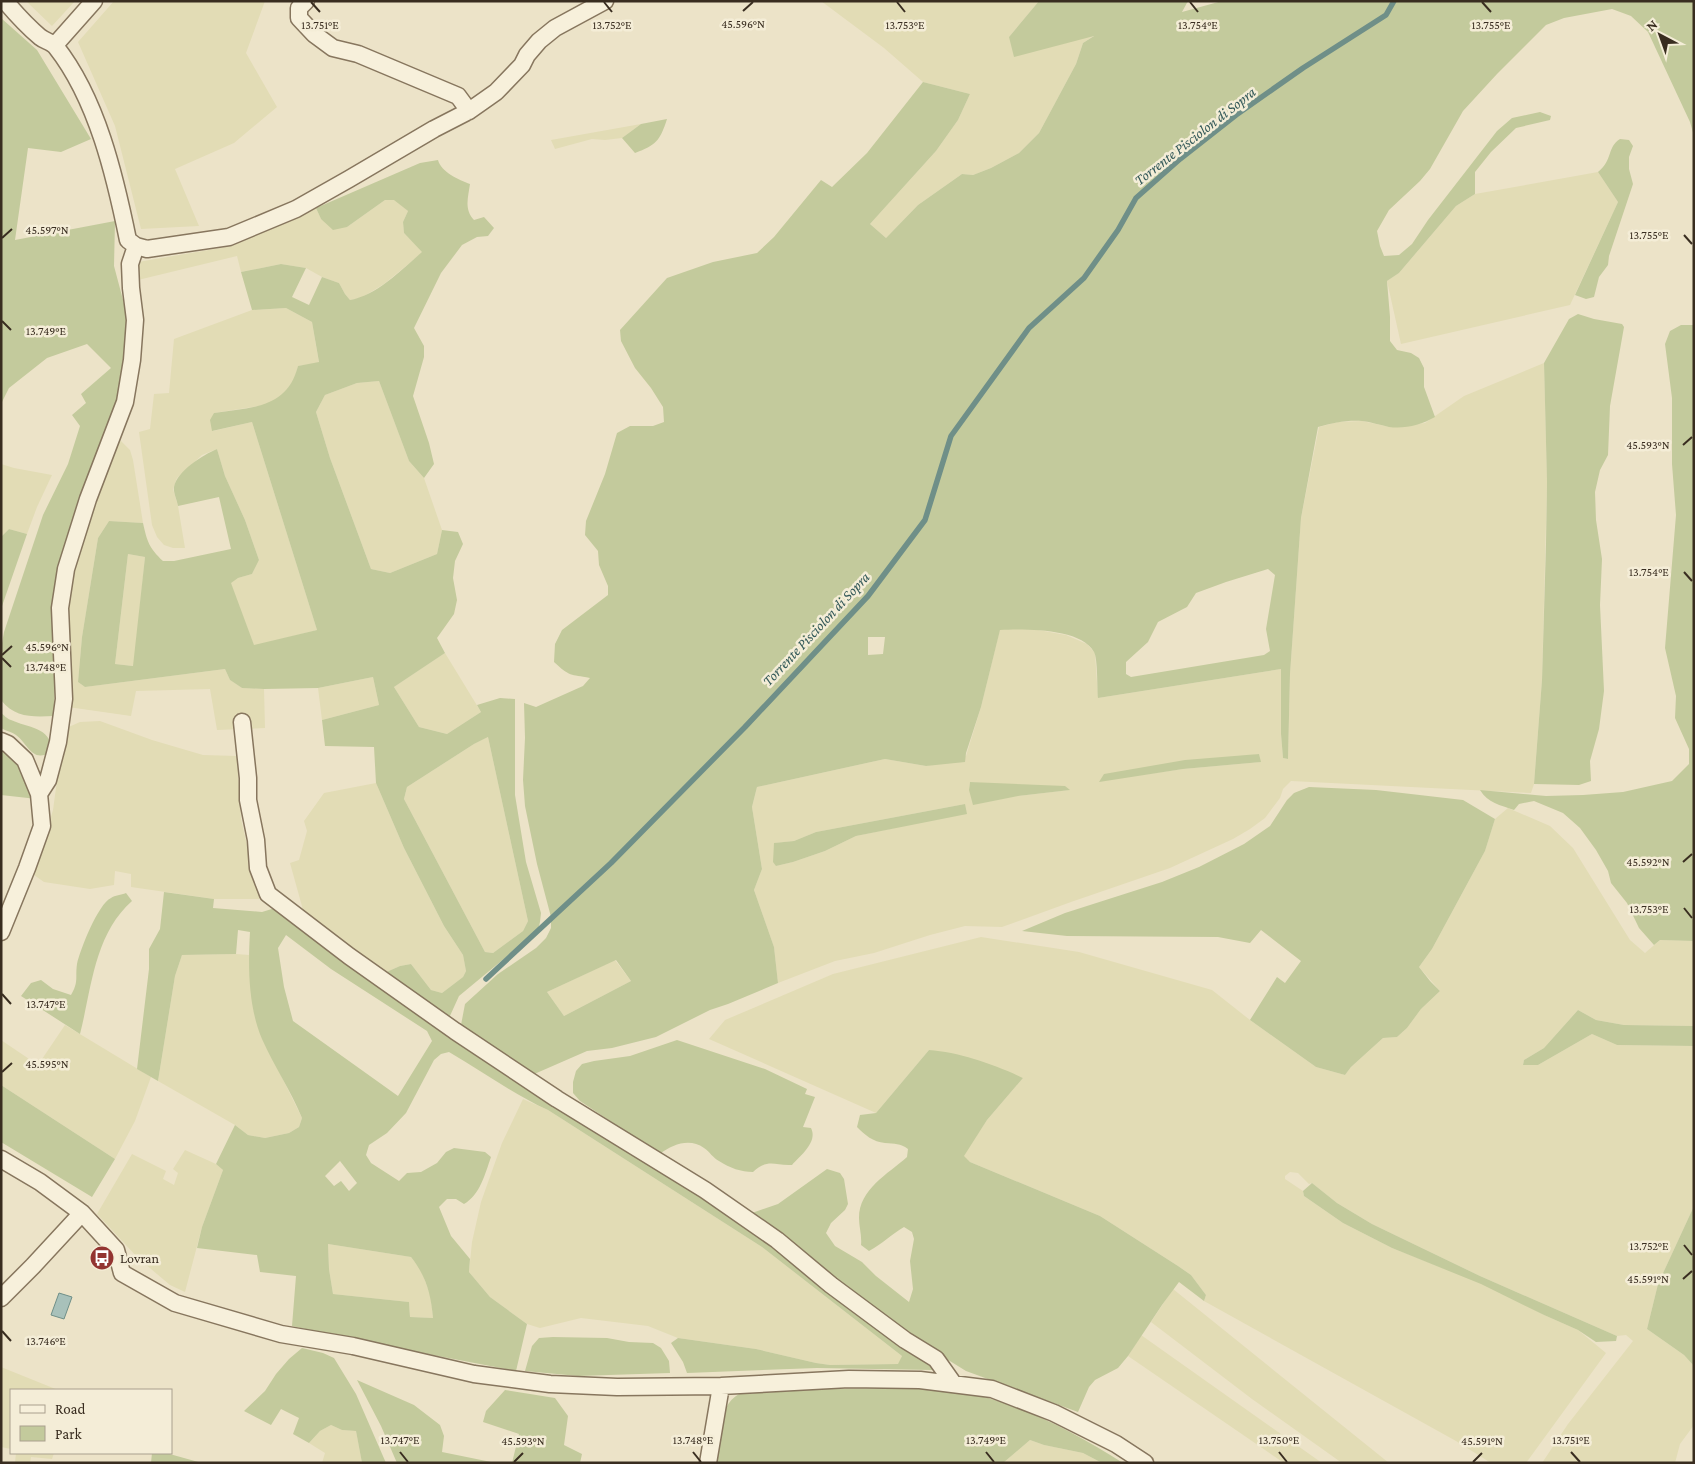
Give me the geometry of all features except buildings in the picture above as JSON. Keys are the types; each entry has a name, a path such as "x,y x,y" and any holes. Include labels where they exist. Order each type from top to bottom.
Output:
{"street":[{"path":"5,1 24,23 43,39 55,45 72,71 89,104 101,136 117,186 128,240 136,246 147,248 229,237 296,209 434,129 469,111 496,92 522,65 539,41 562,24 605,1"},
{"path":"55,45 94,1"},
{"path":"306,1 299,8 300,18 314,34 333,48 358,54 458,96 469,111"},
{"path":"39,794 48,780 58,742 64,699 60,608 66,569 88,499 125,402 132,360 135,320 130,264 136,246"},
{"path":"242,722 248,778 248,800 256,840 258,868 268,894 349,956 455,1031 557,1099 705,1190 776,1240 904,1340 936,1359 953,1383"},
{"path":"1,741 8,744 25,760 39,794 42,826 1,932"},
{"path":"1,1159 40,1182 82,1213 116,1250 122,1273 175,1302 281,1334 353,1346 474,1374 550,1384 617,1387 721,1386 849,1379 920,1380 953,1383 992,1389 1054,1413 1116,1444 1145,1463"},
{"path":"1,1298 82,1213"},
{"path":"708,1463 721,1386"}],"shaded area":[{"path":"26,1 75,1 52,26"},
{"path":"114,1 265,1 246,53 277,107 234,143 175,169 199,226 141,229 115,126 78,42"},
{"path":"821,1 1039,1 1009,37 1095,35 1083,43 1076,64 1039,133 1019,153 973,175 962,174 918,205 886,238 870,224 936,151 958,120 970,94 923,82 884,48"},
{"path":"641,124 622,138 592,139 555,149 551,140"},
{"path":"1598,172 1618,202 1570,305 1401,344 1387,281 1399,273 1456,206 1475,194"},
{"path":"394,199 408,211 403,222 404,233 423,252 384,284 361,298 350,300 339,283 322,277 306,268 281,264 241,272 237,256 138,280 138,262 232,246 316,208 321,219 347,227 385,200"},
{"path":"286,308 312,322 319,363 298,366 295,379 281,397 265,405 214,413 213,431 252,422 317,630 254,646 230,582 252,574 259,560 245,520 225,476 217,449 202,455 177,478 173,489 178,506 185,548 173,548 164,545 157,537 152,525 139,432 150,429 154,394 169,393 174,339 252,310"},
{"path":"1544,363 1547,482 1542,680 1534,784 1531,793 1291,781 1283,789 1280,798 1265,818 1250,829 1233,839 1170,868 1002,927 965,926 874,953 835,961 778,983 774,947 754,890 762,869 752,807 757,787 885,759 926,766 966,756 981,707 1000,629 1033,629 1066,635 1087,644 1095,653 1098,698 1281,669 1281,734 1283,758 1288,759 1290,674 1301,518 1319,427 1338,422 1362,421 1390,427 1425,423 1464,396","holes":["1259,754 1260,762 1183,769 1099,781","970,782 1069,790 1018,796 969,790","965,804 894,828 856,836 825,851 776,866 775,843 794,841 816,832"]},
{"path":"379,381 409,461 424,478 442,530 437,554 390,573 371,569 330,458 316,412 325,395 357,383"},
{"path":"121,441 130,450 133,460 143,523 109,521 98,538 82,637 78,682 85,687 225,669 230,680 242,688 264,689 265,728 217,730 210,689 136,691 131,716 68,707 67,582 112,445"},
{"path":"1,464 52,475 27,534 9,529 1,537"},
{"path":"128,554 145,557 134,666 115,664"},
{"path":"445,653 481,712 447,734 419,727 394,687"},
{"path":"373,677 379,705 322,720 318,688"},
{"path":"100,721 152,740 203,755 237,756 241,819 253,871 262,895 259,899 214,899 131,887 131,874 115,871 114,885 90,889 44,882 34,875 53,810 64,729 80,722"},
{"path":"488,737 528,921 523,931 493,953 485,952 404,799 407,787"},
{"path":"376,783 404,848 444,926 463,955 466,971 463,977 442,993 431,990 411,964 400,966 382,974 305,917 290,863 299,860 307,831 304,821 324,793"},
{"path":"1508,808 1550,826 1573,848 1630,940 1645,953 1660,940 1694,941 1694,1026 1624,1025 1596,1020 1578,1010 1544,1048 1524,1060 1523,1065 1538,1065 1592,1034 1617,1045 1694,1046 1694,1206 1658,1284 1647,1329 1684,1355 1694,1366 1694,1425 1680,1444 1675,1463 1542,1463 1568,1424 1633,1341 1626,1335 1617,1336 1480,1276 1372,1224 1337,1203 1312,1183 1309,1184 1298,1173 1290,1172 1285,1176 1285,1179 1303,1191 1304,1196 1343,1223 1392,1248 1481,1283 1578,1330 1606,1353 1526,1463 1491,1463 1456,1441 1204,1301 1206,1295 1191,1275 1100,1216 970,1162 963,1156 987,1120 1023,1078 929,1050 876,1113 709,1039 725,1020 833,974 981,937 1079,952 1212,990 1316,1067 1345,1075 1351,1067 1383,1038 1397,1037 1407,1028 1421,1009 1440,991 1419,967 1432,949 1485,851 1495,819"},
{"path":"182,955 249,955 253,1008 262,1037 302,1118 299,1127 289,1133 265,1138 248,1135 235,1125 158,1081 175,976"},
{"path":"615,960 631,981 564,1016 547,992"},
{"path":"65,1025 151,1077 135,1121 115,1159 1,1085 1,1040 38,1065"},
{"path":"523,1099 548,1110 762,1247 902,1356 899,1364 830,1365 816,1363 756,1349 678,1338 648,1326 581,1318 540,1328 527,1324 490,1297 469,1272 472,1242 481,1202 502,1143"},
{"path":"185,1150 216,1164 223,1170 202,1227 185,1292 170,1285 138,1258 97,1214 132,1154 166,1171 163,1179 174,1185 178,1173 173,1169"},
{"path":"328,1244 411,1257 421,1270 431,1297 433,1318 410,1317 409,1302 333,1294"},
{"path":"1173,1289 1389,1463 1342,1463 1252,1399 1151,1322"},
{"path":"1141,1335 1322,1463 1284,1463 1128,1356"},
{"path":"1,1367 56,1389 10,1389 10,1449 1,1447"},
{"path":"331,1425 342,1430 356,1431 362,1463 322,1463 325,1453 309,1443 320,1431"},
{"path":"1030,1440 1044,1445 1083,1453 1102,1463 1003,1463"},
{"path":"16,1454 54,1454 52,1459 31,1457 30,1463 15,1463"}],"green space":[{"path":"1039,1 1188,1 1182,12 1222,1 1694,1 1694,136 1690,122 1648,32 1631,16 1612,9 1564,18 1546,25 1463,111 1430,169 1389,210 1377,231 1384,256 1399,255 1412,244 1428,220 1497,131 1512,118 1540,112 1551,116 1550,120 1516,128 1491,152 1475,172 1475,194 1456,206 1399,273 1387,281 1390,341 1397,350 1411,353 1419,358 1424,368 1424,387 1435,417 1407,427 1389,427 1356,421 1340,422 1318,427 1301,518 1290,674 1288,759 1283,758 1281,734 1281,669 1098,698 1095,656 1087,644 1065,634 1037,630 1000,630 965,762 926,766 885,759 757,787 752,807 762,869 754,890 774,947 778,983 710,1010 656,1037 612,1048 587,1051 532,1075 461,1025 465,1004 498,974 536,948 546,938 551,928 551,917 537,864 525,806 523,780 524,703 536,707 583,686 590,678 570,674 554,662 555,644 562,630 608,595 608,586 599,565 598,551 585,535 586,521 605,474 617,433 630,426 653,426 664,422 663,407 635,368 621,341 620,330 667,278 713,262 757,253 774,237 821,180 832,187 867,153 923,82 970,94 958,120 936,151 870,224 886,238 918,205 962,174 973,175 1019,153 1039,133 1076,64 1083,43 1094,36 1014,57 1009,37","holes":["1268,569 1275,575 1266,629 1270,651 1264,655 1131,677 1126,674 1126,662 1148,642 1158,622 1187,607 1196,593","868,637 885,637 883,654 868,655","616,960 631,981 564,1016 547,992"]},
{"path":"1,18 37,50 91,139 61,152 28,148 15,240 115,221 114,266 127,315 125,363 115,413 65,552 55,671 54,716 32,716 18,713 6,706 1,700 1,649 4,632 43,515 68,464 80,426 72,415 86,403 81,394 111,368 87,344 47,358 9,388 1,404"},
{"path":"667,119 662,132 653,145 635,153 622,138 641,124"},
{"path":"1620,139 1629,140 1633,146 1629,157 1629,169 1633,184 1609,256 1608,265 1599,277 1594,297 1586,299 1575,295 1618,202 1598,172 1606,163 1613,146"},
{"path":"438,160 447,172 470,184 467,203 471,216 474,220 484,217 494,228 488,236 477,237 462,245 441,273 414,328 424,346 424,357 413,396 434,464 424,478 409,461 379,381 357,383 325,395 316,412 330,458 371,569 390,573 437,554 442,530 458,532 463,544 455,561 453,578 457,600 454,614 437,638 445,653 394,687 419,727 447,734 481,712 477,705 500,698 515,699 515,795 526,862 541,913 540,922 538,930 530,938 459,996 449,1018 382,974 400,966 411,964 431,990 442,993 463,977 466,971 463,955 444,926 404,848 376,783 374,747 325,746 322,720 379,705 373,677 318,688 242,688 230,680 225,669 85,687 78,682 82,637 98,538 109,521 143,523 149,544 163,561 174,561 231,549 219,497 178,506 174,491 176,481 185,470 198,459 217,449 225,476 245,520 259,560 252,574 238,578 231,583 254,645 317,630 252,422 212,431 210,420 214,413 254,407 277,398 286,391 293,380 298,366 319,362 312,322 286,308 252,310 241,272 281,264 306,268 292,297 309,305 322,277 339,283 350,300 370,293 380,287 422,252 404,233 403,222 408,211 394,200 385,200 347,227 333,230 321,219 316,208 420,163","holes":["128,554 145,557 133,666 115,664","488,737 528,921 523,931 493,953 485,952 404,799 407,787"]},
{"path":"1578,314 1622,324 1624,327 1610,406 1608,455 1600,470 1595,492 1596,520 1602,559 1600,605 1604,691 1599,729 1590,761 1591,781 1579,785 1534,784 1542,680 1546,544 1547,482 1544,363 1569,319"},
{"path":"1681,325 1694,325 1694,941 1660,940 1654,945 1639,928 1627,903 1611,883 1608,871 1596,850 1580,828 1563,813 1534,801 1519,804 1514,810 1491,801 1480,790 1546,796 1623,792 1672,781 1689,764 1689,749 1675,718 1676,696 1665,648 1676,515 1672,464 1672,398 1665,344 1670,331"},
{"path":"9,529 27,534 1,609 1,537"},
{"path":"1,713 10,719 44,733 51,744 51,752 45,755 35,754 16,735 1,728"},
{"path":"1,748 18,765 37,799 1,795"},
{"path":"1259,754 1261,762 1183,769 1099,782 1104,774 1185,760"},
{"path":"970,782 1065,786 1070,790 1018,796 973,805 969,790"},
{"path":"1309,787 1376,790 1463,800 1495,819 1485,851 1432,949 1419,967 1440,991 1421,1009 1407,1028 1397,1037 1383,1038 1351,1067 1345,1075 1316,1067 1250,1020 1277,977 1285,983 1301,961 1261,930 1250,943 1218,937 1067,936 1022,931 1065,913 1162,882 1199,867 1244,844 1270,826 1287,800 1294,793"},
{"path":"965,804 967,814 856,836 825,851 793,862 776,866 773,862 774,843 794,841 816,832"},
{"path":"164,892 214,899 213,908 262,912 275,908 727,1211 932,1365 933,1370 817,1368 687,1373 683,1362 671,1343 678,1338 756,1349 830,1365 898,1364 902,1356 762,1247 548,1110 510,1090 449,1052 441,1054 434,1060 406,1113 387,1133 369,1145 366,1155 371,1163 399,1181 407,1173 421,1172 437,1163 446,1152 454,1148 485,1152 491,1157 481,1184 470,1200 464,1204 456,1199 447,1199 439,1207 451,1236 470,1259 469,1272 490,1297 527,1324 516,1371 354,1340 292,1326 296,1276 260,1272 257,1255 197,1248 202,1227 223,1170 216,1164 235,1125 248,1135 265,1138 289,1133 299,1127 302,1118 257,1026 250,986 250,932 238,930 236,954 182,955 175,976 158,1081 137,1069 149,969 149,949 160,929","holes":["286,935 331,969 427,1031 432,1041 398,1096 293,1021 284,987 278,948","340,1161 357,1183 349,1191 341,1181 334,1186 325,1176","328,1244 411,1257 427,1286 433,1318 410,1317 409,1302 333,1294"]},
{"path":"126,893 132,901 119,915 102,946 96,963 80,1034 21,996 31,983 41,980 53,989 71,995 76,983 79,957 95,918 106,902 113,897"},
{"path":"1578,1010 1596,1020 1624,1025 1694,1026 1694,1046 1617,1045 1592,1034 1538,1065 1523,1065 1524,1060 1544,1048"},
{"path":"677,1040 765,1069 807,1089 805,1094 815,1097 803,1127 811,1128 812,1138 808,1148 792,1165 768,1164 753,1172 731,1168 704,1148 693,1143 670,1147 660,1154 580,1101 573,1093 576,1071 582,1064 630,1056"},
{"path":"929,1050 953,1053 977,1060 1023,1078 987,1120 964,1156 970,1162 1100,1216 1191,1275 1206,1295 1204,1301 1179,1282 1118,1368 1095,1380 1089,1387 1078,1412 966,1371 908,1335 869,1307 752,1213 778,1204 827,1169 840,1173 844,1179 848,1204 845,1210 831,1223 826,1233 835,1246 862,1262 876,1276 909,1302 913,1289 910,1261 914,1239 912,1232 904,1227 869,1251 861,1245 859,1218 860,1208 869,1190 907,1157 908,1149 900,1145 873,1140 857,1127 860,1115 876,1113"},
{"path":"1,1085 115,1159 92,1197 1,1142"},
{"path":"1312,1183 1337,1203 1372,1224 1480,1276 1617,1336 1616,1341 1596,1342 1578,1330 1481,1284 1392,1248 1343,1223 1304,1196 1303,1191"},
{"path":"1694,1206 1694,1366 1684,1355 1647,1329 1658,1284"},
{"path":"539,1338 607,1338 629,1342 653,1343 661,1348 669,1361 670,1373 578,1376 525,1371 532,1346"},
{"path":"302,1348 334,1358 356,1394 386,1463 362,1463 356,1431 342,1430 331,1425 320,1431 309,1443 293,1434 299,1418 281,1409 271,1425 244,1411 265,1391 289,1359"},
{"path":"357,1380 414,1405 440,1425 444,1436 442,1452 496,1463 397,1463 381,1426"},
{"path":"922,1388 953,1390 1001,1402 1064,1429 1123,1463 1102,1463 1083,1453 1044,1445 1030,1440 1003,1463 717,1463 723,1415 732,1400 739,1394 826,1389"},
{"path":"505,1390 555,1398 568,1416 564,1445 582,1454 580,1463 512,1463 519,1434 483,1422 486,1411"},
{"path":"152,1454 170,1454 202,1463 151,1463"}],"water":[{"path":"59,1293 72,1297 64,1319 51,1315"}],"waterway":[{"name":"Torrente Pisciolon di Sopra","path":"486,979 611,863 745,727 868,596 925,520 951,436 1029,328 1084,278 1118,230 1136,198 1180,159 1236,115 1303,68 1386,15 1394,1"}],"place":[{"name":"Lovran","path":"102,1258"}]}
